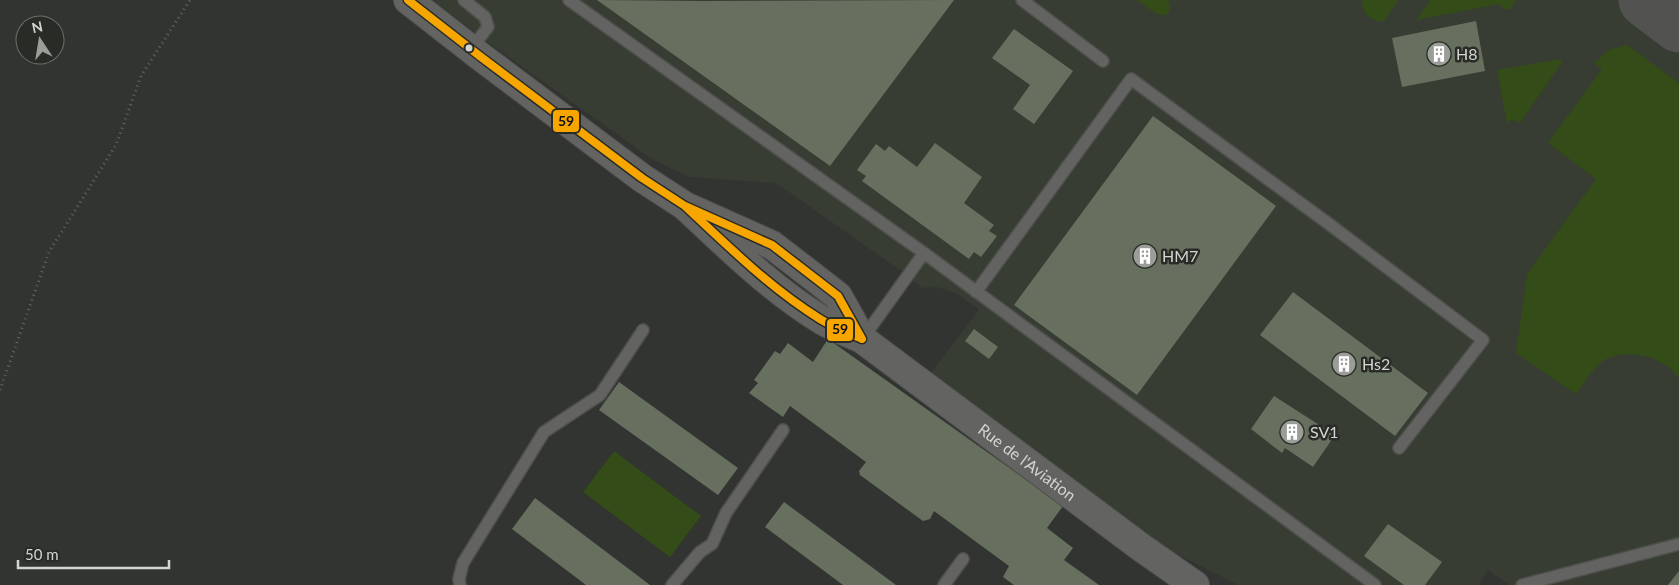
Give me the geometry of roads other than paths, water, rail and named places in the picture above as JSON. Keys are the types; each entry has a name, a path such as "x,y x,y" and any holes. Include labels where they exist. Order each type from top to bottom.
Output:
{"street":[{"path":"408,0 471,50"},
{"name":"Rue de l'Aviation","path":"471,50 642,178 685,206 754,270 800,305 822,320 862,339 1195,585"}],"lane":[{"path":"464,0 485,17 488,27 471,50"},
{"path":"569,0 924,253 1375,585"},
{"path":"1022,0 1103,61"},
{"path":"976,292 1131,79 1483,340 1399,448"},
{"path":"862,339 924,253"},
{"path":"460,585 459,579 463,563 544,432 600,395 643,330"},
{"path":"672,585 700,552 712,544 726,513 783,430"},
{"path":"1522,585 1679,544"},
{"path":"944,585 963,560"}],"place":[{"name":"H8","path":"1439,54"},
{"name":"HM7","path":"1145,256"},
{"name":"Hs2","path":"1344,364"},
{"name":"SV1","path":"1292,432"}]}
